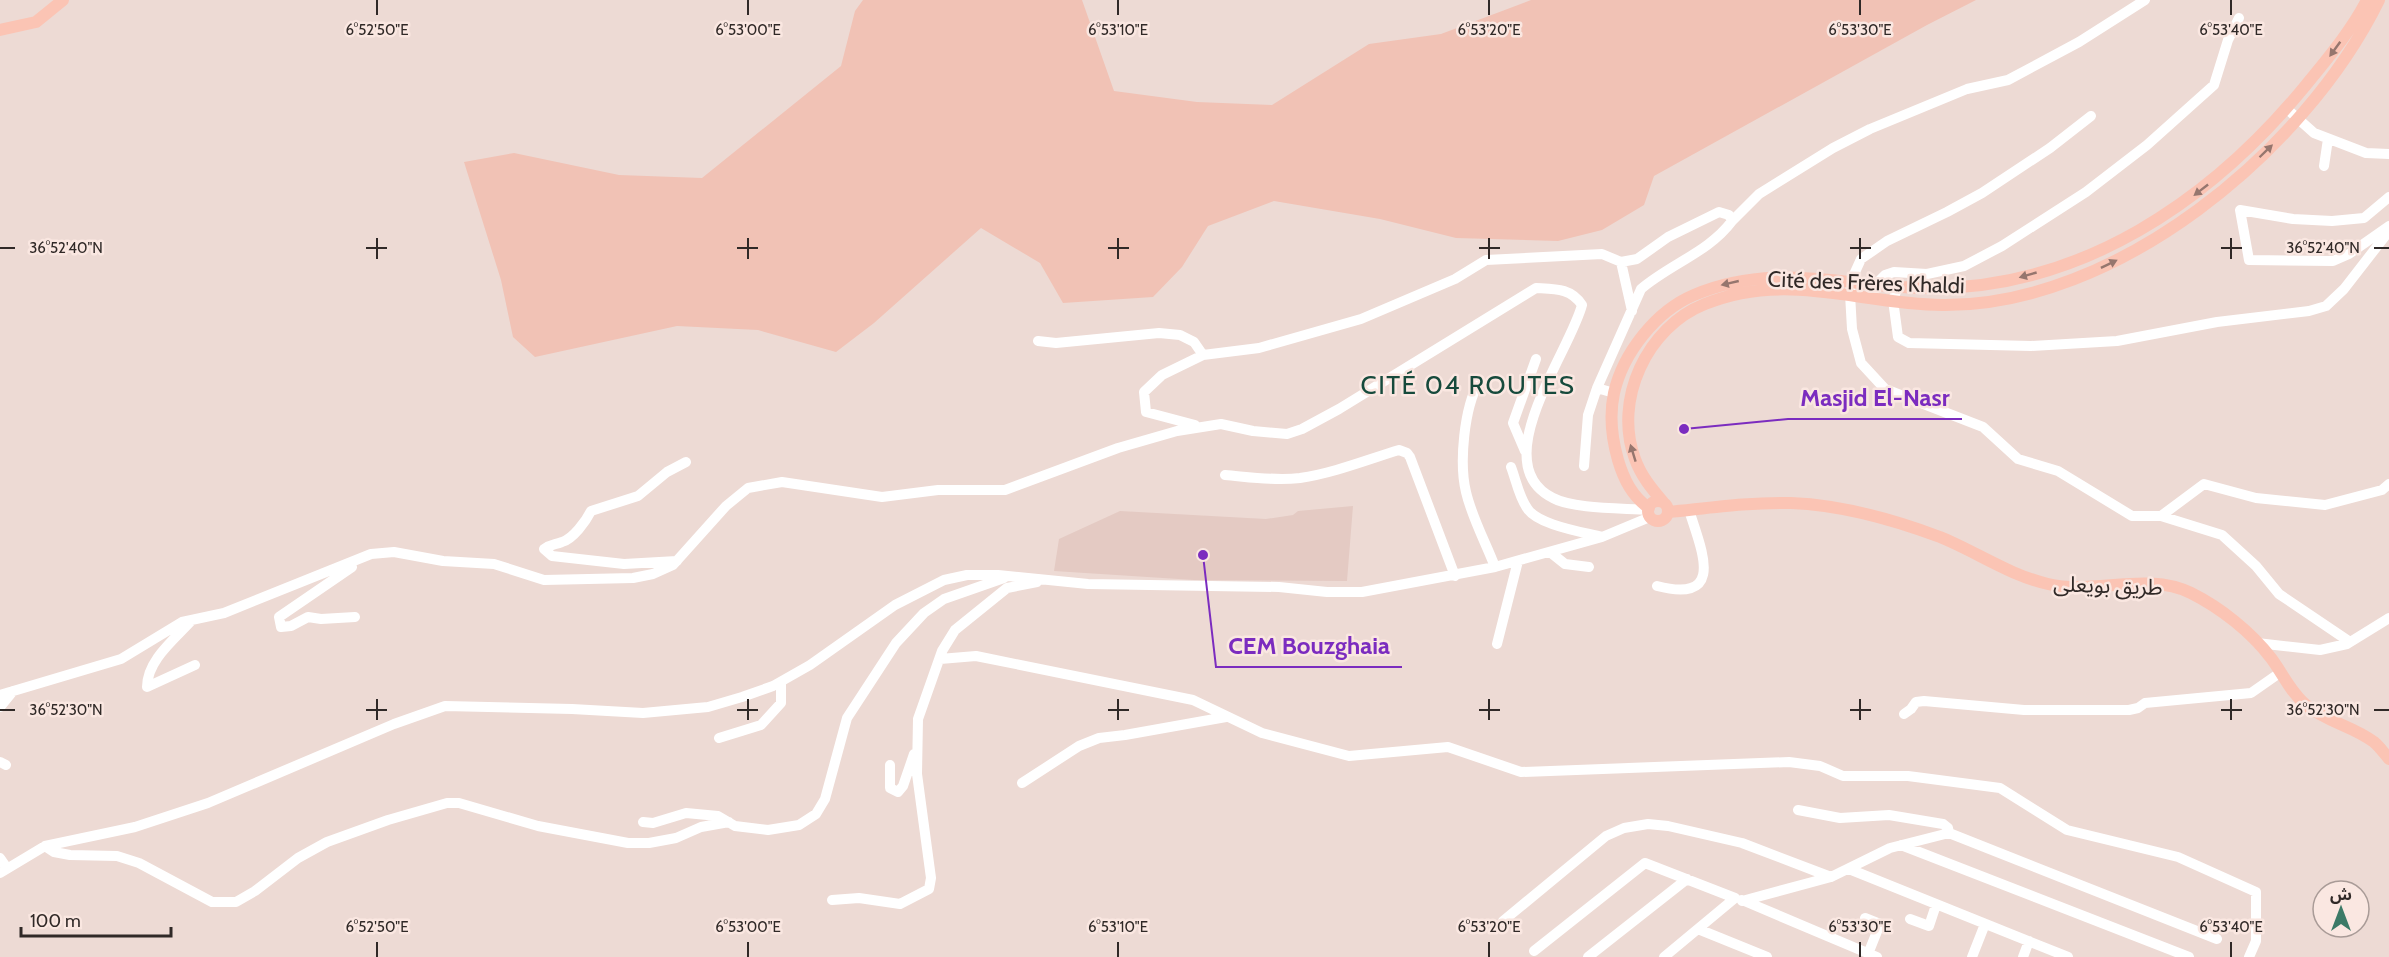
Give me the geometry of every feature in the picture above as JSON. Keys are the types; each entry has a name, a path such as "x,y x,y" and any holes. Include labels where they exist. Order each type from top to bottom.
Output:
{"main road":[{"path":"0,30 36,22 63,0"},
{"name":"Cité des Frères Khaldi","path":"1649,512 1630,491 1620,465 1612,432 1614,393 1630,357 1645,334 1661,316 1691,296 1713,287 1765,277 1813,277 1898,286 1959,288 1987,285 2050,268 2113,244 2157,221 2211,182 2259,138 2287,109 2333,52 2367,0"},
{"name":"Cité des Frères Khaldi","path":"1666,507 1643,476 1635,459 1630,440 1628,410 1636,379 1653,346 1669,326 1692,309 1741,292 1787,288 1939,305 1976,303 2026,294 2103,267 2157,238 2212,200 2253,164 2297,119 2334,75 2379,0"},
{"path":"1653,502 1666,507 1667,518 1655,521 1649,512 1653,502"},
{"name":"طريق بويعلى","path":"1666,507 1689,510 1790,503 1833,507 1874,515 1941,537 2005,570 2047,584 2068,588 2135,583 2156,584 2190,592 2242,627 2304,703 2321,717 2375,743 2389,759"}],"street":[{"path":"1584,466 1588,416 1597,388 1641,289 1654,278 1723,233 1759,194 1833,148 1870,129 1968,89 2008,80 2079,42 2145,0"},
{"path":"1872,297 1876,284 1885,275 1894,272 1926,274 1964,266 2002,246 2086,192 2148,145 2214,85 2228,40 2240,18"},
{"path":"2287,109 2314,133 2366,153 2389,154"},
{"path":"2091,117 2050,148 1982,193 1887,241 1861,259 1851,281 1850,294 1852,328 1861,363 1885,389 1983,428 2018,459 2058,471 2132,516 2161,516 2222,535 2256,566 2279,594 2350,642"},
{"path":"2324,166 2328,139"},
{"path":"2389,197 2364,218 2332,221 2293,219 2240,210 2248,260 2333,261 2349,254 2389,226"},
{"path":"1200,426 1146,412 1144,392 1162,375 1203,355 1259,348 1361,319 1455,279 1486,260 1602,254 1621,262 1637,259 1668,237 1719,212 1729,215 1732,221"},
{"path":"1898,286 1893,300 1898,337 1909,343 2031,346 2117,340 2217,322 2309,311 2326,306 2344,289 2389,231"},
{"path":"1621,262 1632,312"},
{"path":"0,695 121,659 182,622 224,613 371,554 394,552 443,561 494,564 544,580 633,578 652,574 673,565 726,506 748,488 782,482 882,497 938,490 1005,490 1118,448 1200,426 1221,424 1253,431 1287,434 1302,429 1339,409 1536,288 1560,289 1576,296 1582,305 1577,324 1554,363 1531,426 1525,451"},
{"path":"1038,341 1056,343 1159,333 1180,335 1194,342 1203,355"},
{"path":"1536,359 1513,423 1525,451 1528,468 1536,484 1553,498 1563,502 1649,512"},
{"path":"1479,382 1467,412 1465,482 1469,502 1495,567"},
{"path":"1597,388 1614,393"},
{"path":"1225,475 1268,479 1298,478 1338,470 1399,450 1403,451 1410,457 1455,576"},
{"path":"677,561 624,564 552,556 544,549 552,543 564,542 586,521 591,511 638,496 667,472 686,462"},
{"path":"1511,468 1524,504 1531,514 1564,527 1602,537"},
{"path":"2161,516 2204,484 2256,498 2325,505 2382,490 2389,484"},
{"path":"1657,586 1683,591 1694,587 1702,579 1705,567 1689,510"},
{"path":"0,858 4,871 45,846 135,827 208,803 394,724 445,706 643,713 708,707 781,682 810,665 895,605 944,580 967,574 1088,584 1278,587 1327,592 1362,592 1455,576 1570,547 1602,537 1649,512"},
{"path":"1564,527 1570,547"},
{"path":"1550,552 1565,564 1589,567"},
{"path":"355,617 321,619 308,617 291,626 281,627 278,623 279,617 371,554"},
{"path":"1497,644 1518,561"},
{"path":"643,822 653,824 686,813 718,816 735,826 768,831 799,825 816,814 825,799 830,773 847,718 896,643 924,613 944,599 1010,576"},
{"path":"832,900 859,898 900,904 929,889 931,878 917,774 918,719 940,659 955,630 1007,588 1049,580"},
{"path":"2257,643 2320,650 2350,642 2389,618"},
{"path":"192,620 152,665 147,674 147,687 195,665"},
{"path":"940,659 976,656 1193,700 1262,733 1349,756 1448,747 1521,772 1789,762 1821,766 1843,776 1908,776 2001,788 2067,830 2178,857 2256,892 2256,940 2249,957"},
{"path":"1904,714 1911,710 1916,702 1924,701 2024,710 2129,711 2145,703 2251,693 2281,672"},
{"path":"719,738 761,725 781,702 781,682"},
{"path":"0,706 13,691"},
{"path":"1022,783 1079,746 1099,738 1226,717"},
{"path":"890,765 890,788 898,792 903,786 918,745"},
{"path":"45,846 54,852 70,855 117,856 139,863 212,902 236,902 255,891 298,858 327,842 388,820 447,803 459,803 538,826 628,843 649,843 676,838 700,827 729,822"},
{"path":"1798,810 1840,818 1889,815 1943,824 1948,828 1949,833"},
{"path":"1503,921 1606,836 1624,828 1648,825 1668,826 1742,843 1832,877"},
{"path":"1664,957 1739,899 1832,877 1900,845 1949,833 2217,939"},
{"path":"1900,845 2189,957"},
{"path":"1534,951 1645,863 1873,955 1880,924 1865,918"},
{"path":"1849,869 2068,957"},
{"path":"1588,957 1687,879"},
{"path":"1910,919 1929,926 1936,905"},
{"path":"1972,957 1985,924"},
{"path":"1698,929 1767,957"},
{"path":"2023,957 2029,941"}],"shaded area":[{"path":"863,0 1082,0 1114,91 1197,102 1272,105 1369,44 1441,34 1531,0 1976,0 1654,176 1644,205 1602,230 1558,241 1456,238 1380,219 1274,201 1208,226 1182,267 1153,297 1063,303 1040,263 981,228 874,323 836,352 758,330 677,326 535,357 513,337 501,280 464,162 514,153 619,175 702,178 841,66 855,11"},
{"path":"1353,506 1347,581 1194,580 1054,571 1059,539 1120,511 1266,519 1293,515 1298,511"}],"place":[{"name":"Masjid El-Nasr","path":"1684,429"},
{"name":"CEM Bouzghaia","path":"1203,555"}],"district":[{"name":"CITÉ 04 ROUTES","path":"1468,385"}]}
